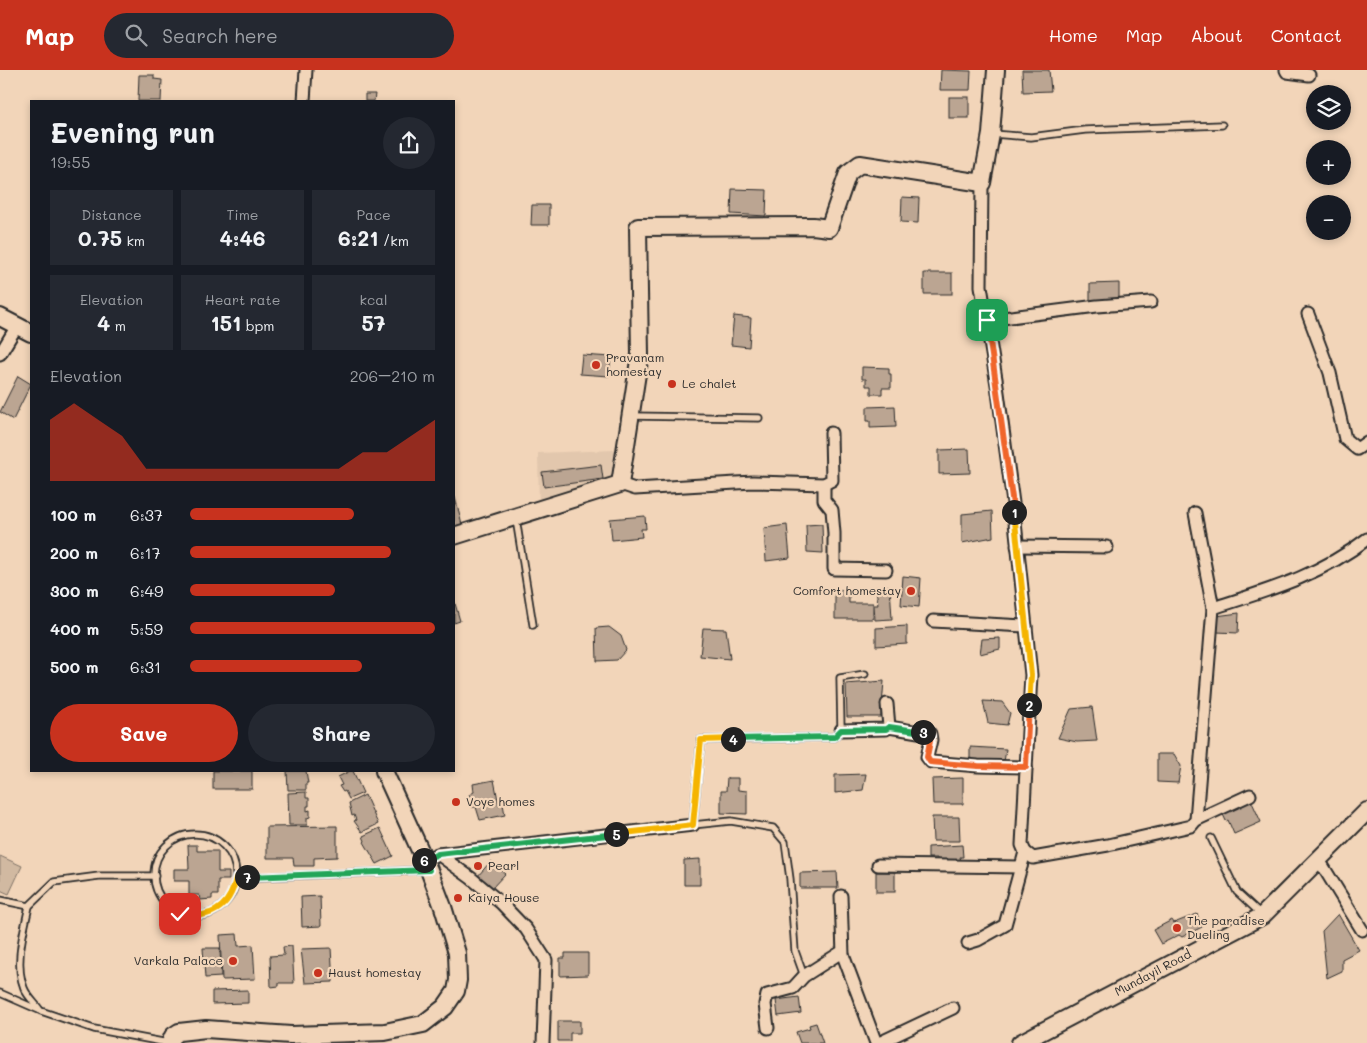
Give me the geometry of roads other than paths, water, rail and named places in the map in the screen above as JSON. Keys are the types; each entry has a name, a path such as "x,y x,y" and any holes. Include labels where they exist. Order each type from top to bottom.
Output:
{"main road":[{"path":"455,536 620,484 640,354 638,227 813,226 829,228 848,173 860,164 982,183 990,134 996,70"},
{"path":"0,317 24,329"},
{"path":"172,1039 179,1032 206,1029 291,1035 386,1032 424,1024 445,1007 456,991 458,980 457,953 430,862 385,772"},
{"name":"Mundayil Road","path":"1020,1043 1262,916 1367,811"}],"street":[{"path":"304,100 306,70"},
{"path":"1286,70 1287,72 1308,75"},
{"path":"982,183 981,286 997,385 1031,675 1022,845 1025,852 1033,858 1108,846 1191,826 1196,820 1250,795"},
{"path":"987,320 1097,306 1151,302"},
{"path":"1308,314 1330,373 1346,439 1357,449 1367,442"},
{"path":"0,354 24,329"},
{"path":"620,484 635,489 744,483 824,484 832,480 831,433"},
{"path":"824,484 824,500 832,510 834,568 886,570"},
{"path":"1195,513 1213,608 1196,820"},
{"path":"1213,608 1293,582 1348,554 1367,539"},
{"path":"1017,546 1107,547"},
{"path":"933,621 1026,626"},
{"path":"887,704 887,723 889,727"},
{"path":"841,730 886,729 889,727 930,734 931,740 927,758 930,762 1026,767"},
{"path":"430,862 693,825"},
{"path":"968,943 978,940 1005,925 1025,852"},
{"path":"1319,860 1362,930"},
{"path":"430,862 471,878 501,903 526,929 546,960 543,1043"},
{"path":"878,865 1021,867"},
{"path":"841,896 843,955 878,1043 953,1008"},
{"path":"768,1028 765,1004 767,995 792,988 804,976 838,954 843,955"}],"lane":[{"path":"990,134 1031,137 1085,130 1222,125"},
{"path":"630,416 759,418"},
{"path":"516,517 534,625"},
{"path":"804,976 795,951 786,842 773,828 732,821 693,825 701,740 834,737 841,730 840,678 865,674"},
{"path":"192,834 206,836 218,842 229,851 235,864 236,878 234,890 227,901 212,912 193,916 180,914 169,907 161,897 155,884 158,857 167,846 178,838 192,834"},
{"path":"1211,838 1237,892 1262,916"},
{"path":"236,878 430,862"},
{"path":"41,1011 24,988 21,973 21,945 29,906 54,882 99,876 155,876"},
{"path":"0,900 29,906"},
{"path":"0,993 41,1011 94,1029 172,1039"}],"place":[{"name":"Pravanam homestay","path":"596,365"},
{"name":"Le chalet","path":"672,384"},
{"name":"Comfort homestay","path":"911,591"},
{"name":"Voye homes","path":"456,802"},
{"name":"Pearl","path":"478,866"},
{"name":"Kaiya House","path":"458,898"},
{"name":"The paradise Dueling","path":"1177,928"},
{"name":"Varkala Palace","path":"233,961"},
{"name":"Haust homestay","path":"318,973"}]}
